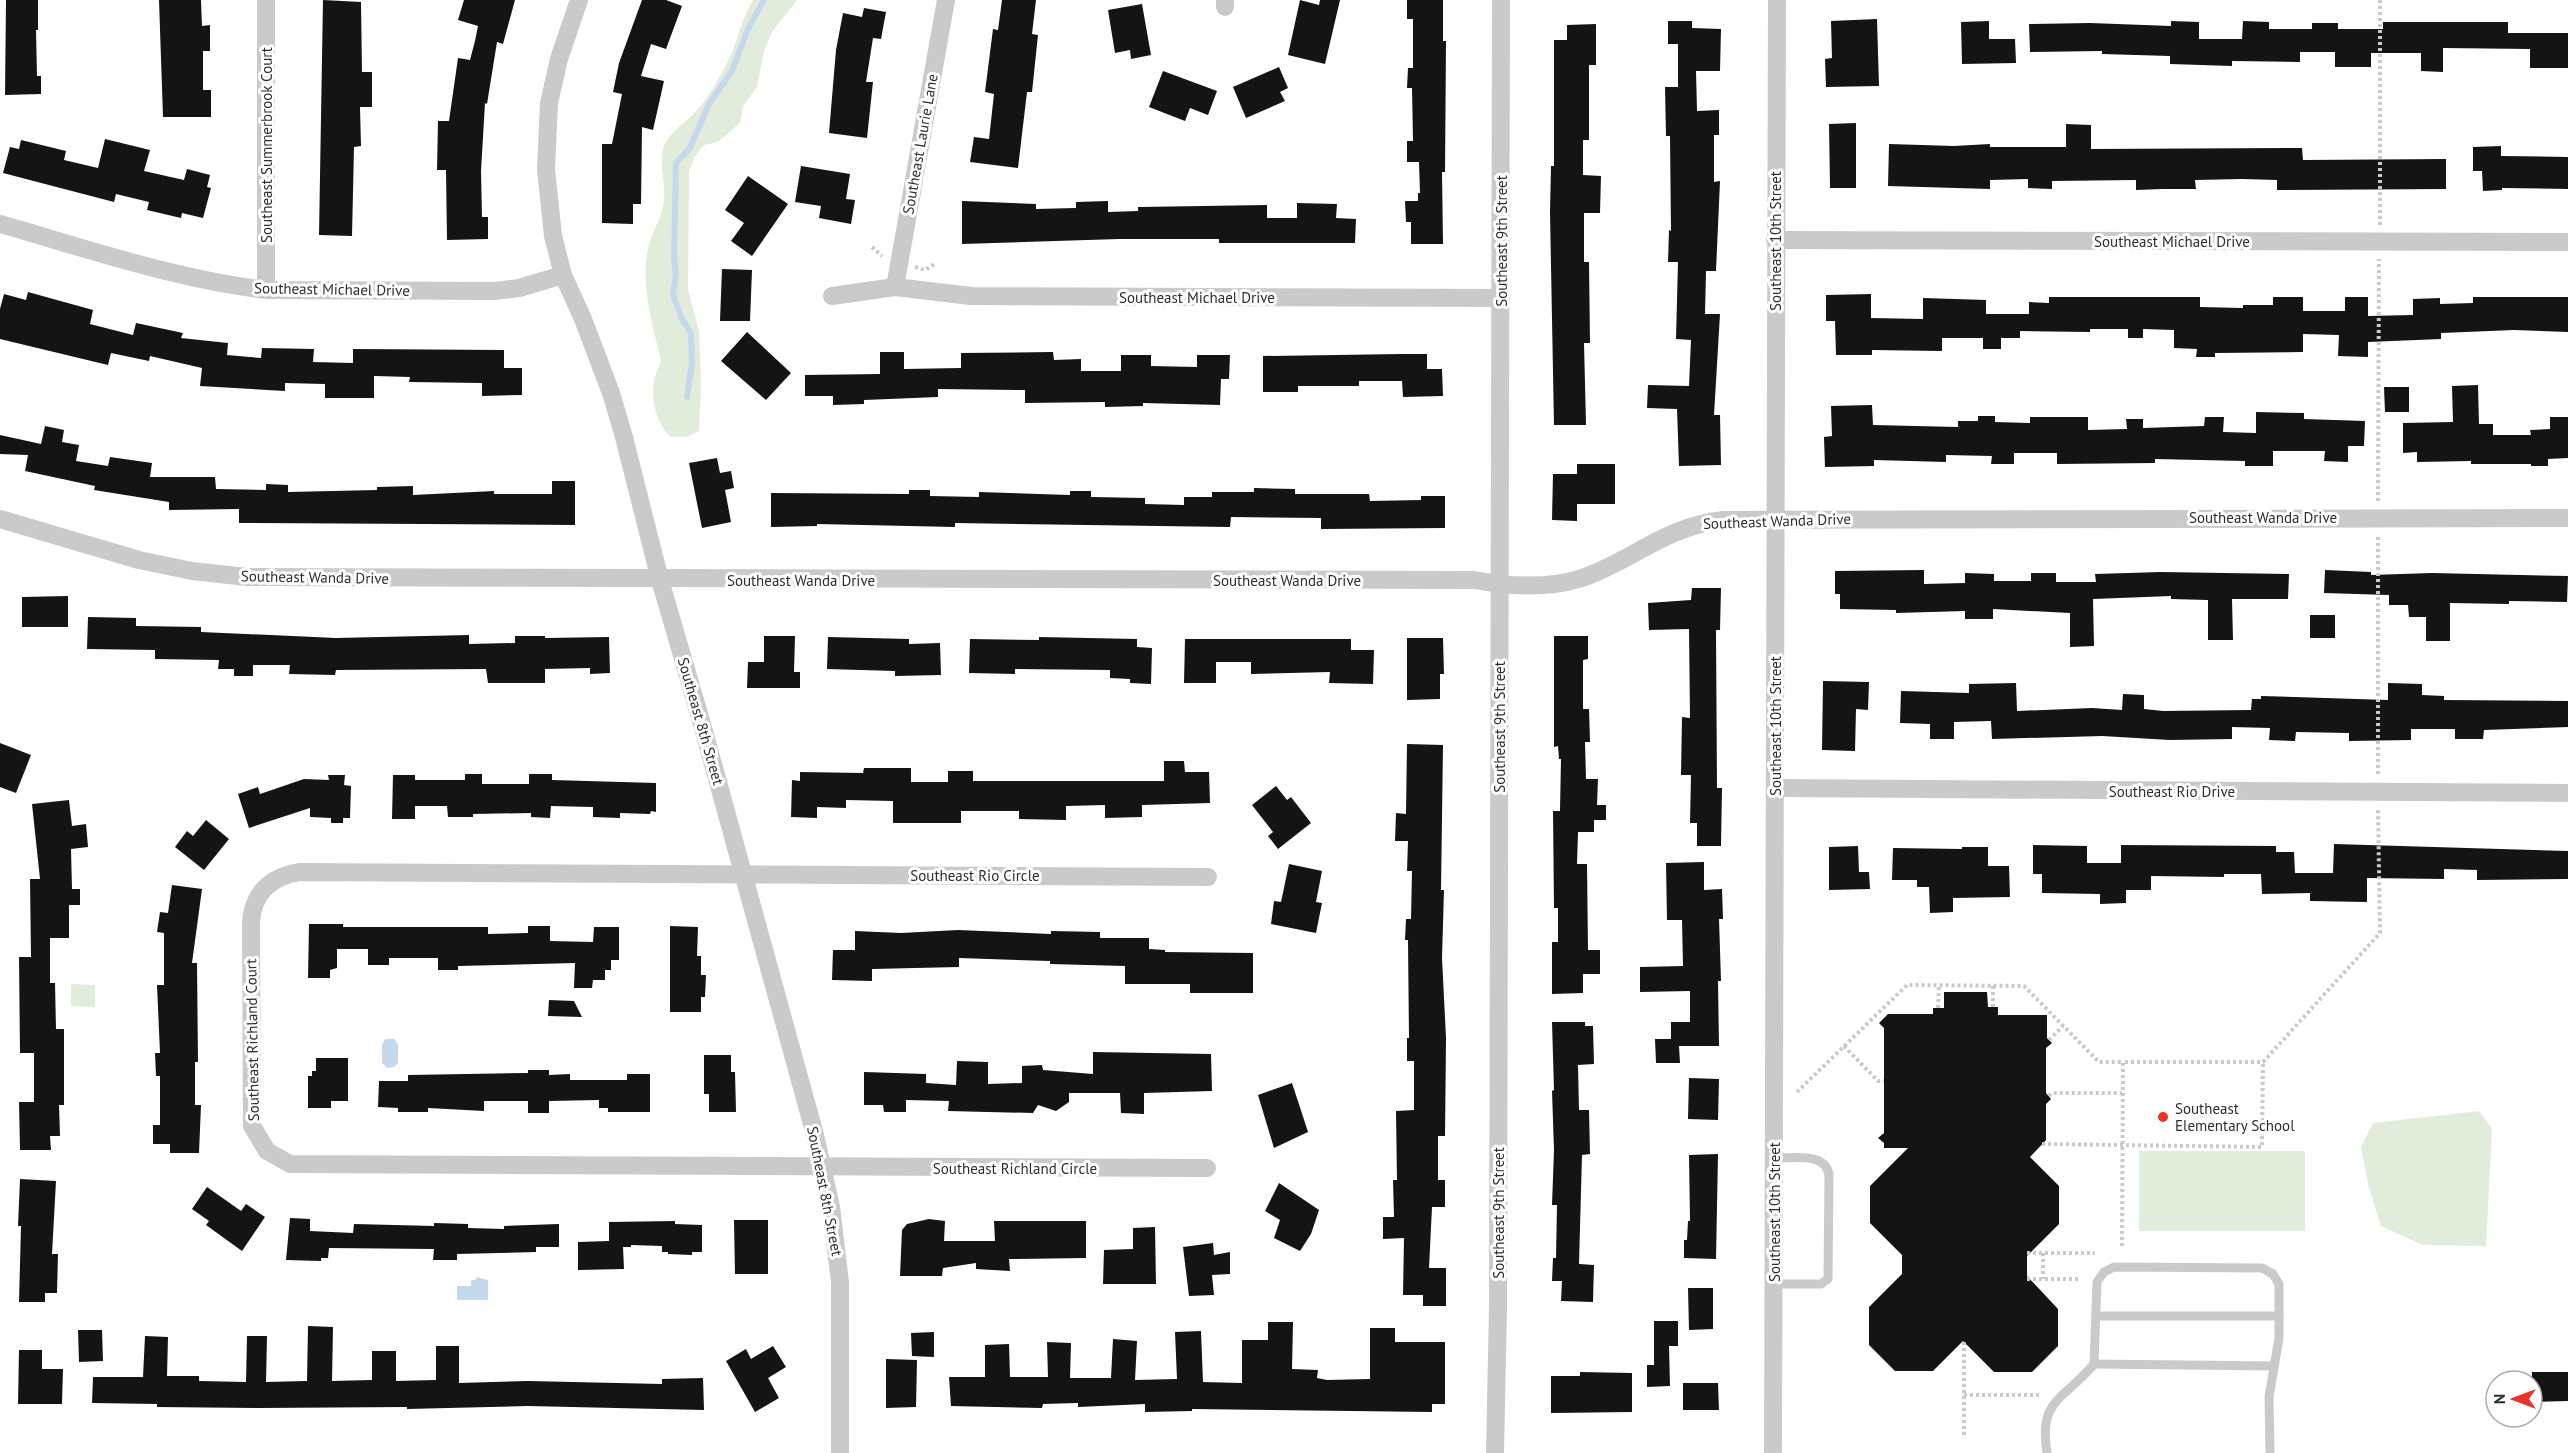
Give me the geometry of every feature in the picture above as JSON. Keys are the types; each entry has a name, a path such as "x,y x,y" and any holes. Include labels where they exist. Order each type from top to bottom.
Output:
{"street":[{"name":"Southeast Summerbrook Court","path":"266,0 266,290"},
{"name":"Southeast 8th Street","path":"579,0 558,59 549,103 546,192 552,236 562,275 583,319 611,393 660,580 807,1099 823,1168 840,1282 840,1453"},
{"name":"Southeast Laurie Lane","path":"895,287 946,0"},
{"name":"Southeast 9th Street","path":"1495,1453 1498,1306 1501,0"},
{"name":"Southeast 10th Street","path":"1773,1453 1777,0"},
{"name":"Southeast Michael Drive","path":"0,224 184,275 231,286 266,290 494,291 519,288 562,275"},
{"name":"Southeast Michael Drive","path":"1775,240 2568,242"},
{"name":"Southeast Michael Drive","path":"832,296 895,287 970,296 1501,298"},
{"name":"Southeast Wanda Drive","path":"0,519 139,560 192,572 247,578 1474,580 1500,585 1562,583 1580,579 1611,566 1673,532 1700,522 1774,519 2568,518"},
{"name":"Southeast Rio Drive","path":"1775,788 2568,793"},
{"name":"Southeast Richland Court","path":"743,874 300,872 279,877 264,887 252,911 252,1126 261,1143 273,1156 300,1166 823,1168"},
{"name":"Southeast Rio Circle","path":"743,874 1208,877"},
{"name":"Southeast Richland Circle","path":"823,1168 1207,1168"}],"lane":[{"path":"1774,1158 1816,1159 1828,1169 1829,1274 1828,1279 1821,1284 1774,1284"},
{"path":"2047,1453 2044,1426 2046,1416 2056,1401 2094,1364 2097,1282 2104,1272 2114,1267 2268,1270 2277,1277 2279,1284 2278,1354 2273,1366 2269,1397 2270,1453"},
{"path":"2096,1316 2279,1316"},
{"path":"2094,1364 2273,1366"}],"path":[{"path":"2042,1144 2122,1147 2262,1147 2263,1062 2380,933 2377,792 2380,0"},
{"path":"1797,1092 1907,985 2024,986 2099,1062 2263,1062"},
{"path":"1938,1008 1939,985"},
{"path":"1993,986 1993,1007"},
{"path":"1875,1015 1881,1021"},
{"path":"2049,1040 2064,1026"},
{"path":"1844,1046 1878,1080 1884,1081"},
{"path":"2121,1246 2122,1062"},
{"path":"2049,1096 2052,1093 2122,1093"},
{"path":"2026,1253 2096,1253"},
{"path":"2043,1253 2043,1280"},
{"path":"2026,1280 2081,1280"},
{"path":"1964,1342 1964,1438"},
{"path":"1964,1395 2040,1395"}],"green space":[{"path":"753,0 797,0 772,32 764,51 757,87 743,106 740,123 718,142 704,145 694,158 689,172 688,290 699,331 701,385 699,431 687,437 670,437 655,410 654,380 661,361 646,291 648,248 664,201 662,153 670,136 698,109 717,81 733,50"},
{"path":"71,984 95,985 95,1007 71,1006"},
{"path":"2479,1111 2492,1129 2486,1246 2423,1245 2381,1226 2368,1184 2361,1147 2373,1123"},
{"path":"2139,1151 2305,1151 2305,1231 2139,1231"}],"water":[{"path":"385,1039 394,1039 398,1044 398,1063 394,1067 387,1068 382,1063 382,1045"},
{"path":"476,1277 488,1280 488,1300 457,1300 457,1286 471,1286 471,1280 476,1280"}],"building":[{"path":"6,0 38,0 37,76 41,76 41,94 5,95"},
{"path":"159,0 201,0 202,26 210,25 210,51 203,51 203,90 211,90 211,117 163,117"},
{"path":"323,0 361,2 362,72 372,72 372,107 360,107 361,146 354,147 352,236 319,235"},
{"path":"464,0 515,0 503,44 497,42 487,104 485,103 481,171 482,217 488,217 488,239 447,240 446,170 437,170 438,121 449,121 458,58 470,60 475,41 478,26 458,20"},
{"path":"642,0 666,0 682,6 666,49 651,44 641,76 664,81 653,130 642,127 641,204 633,204 633,224 602,223 602,144 612,144 622,94 613,92 619,63"},
{"path":"1002,0 1036,0 1032,34 1038,35 1032,92 1027,92 1018,168 970,162 974,137 989,139 994,94 985,92 993,29 998,30"},
{"path":"1300,0 1319,5 1320,0 1340,0 1325,64 1288,55"},
{"path":"1407,0 1443,0 1443,41 1446,41 1445,172 1442,172 1443,244 1411,244 1411,222 1406,222 1405,201 1418,201 1418,193 1420,193 1419,162 1407,162 1407,141 1413,141 1412,88 1407,88 1408,68 1413,68 1413,19 1407,19"},
{"path":"1142,4 1151,55 1131,59 1130,50 1115,53 1108,10"},
{"path":"864,8 886,12 881,39 873,38 866,82 873,82 867,138 829,133 836,50 843,13 862,17"},
{"path":"1877,19 1879,86 1826,87 1825,59 1832,58 1831,21"},
{"path":"1668,21 1692,21 1692,28 1721,29 1720,71 1696,71 1697,111 1719,110 1719,135 1714,135 1714,182 1720,181 1716,271 1706,271 1705,314 1720,314 1714,415 1720,415 1721,465 1679,466 1677,409 1647,408 1648,385 1689,386 1691,340 1676,339 1678,262 1668,262 1669,230 1671,231 1670,136 1666,136 1665,87 1678,87 1678,44 1668,44"},
{"path":"1989,21 1989,39 2015,39 2016,63 1962,64 1961,22"},
{"path":"2171,21 2199,22 2199,39 2242,39 2243,21 2269,22 2269,29 2312,29 2312,23 2338,23 2338,29 2383,29 2383,22 2508,22 2508,33 2568,33 2568,68 2530,68 2530,49 2443,48 2443,72 2421,71 2421,53 2371,53 2371,67 2335,67 2335,52 2300,52 2300,62 2232,61 2232,66 2170,64 2170,56 2102,54 2102,51 2030,52 2029,24 2090,23 2171,26"},
{"path":"1596,24 1596,65 1589,65 1589,140 1583,140 1583,175 1601,176 1600,213 1584,213 1584,262 1589,262 1590,343 1584,343 1586,425 1554,425 1550,212 1551,166 1554,166 1554,40 1567,40 1567,25"},
{"path":"1279,67 1288,88 1280,92 1285,101 1246,118 1233,87"},
{"path":"1163,71 1217,91 1208,115 1190,108 1185,121 1149,107"},
{"path":"1856,123 1856,188 1830,188 1829,124"},
{"path":"2066,124 2091,125 2091,149 2302,148 2303,160 2446,159 2446,189 2277,190 2277,180 2242,179 2195,180 2196,189 2136,190 2136,180 2052,181 2052,189 2028,188 2028,179 1990,180 1990,189 1888,186 1889,144 2066,147"},
{"path":"105,139 150,150 144,171 184,180 187,169 210,175 207,187 211,188 203,218 182,213 181,218 147,210 149,202 116,194 114,202 3,173 10,147 19,149 21,140 66,151 64,160 98,168"},
{"path":"2501,146 2501,156 2568,157 2568,189 2502,188 2502,190 2483,191 2482,171 2473,171 2473,147"},
{"path":"801,166 850,174 846,199 855,200 851,224 819,218 821,206 795,202"},
{"path":"748,176 788,204 752,256 731,241 744,223 725,210"},
{"path":"962,201 1036,204 1036,209 1076,208 1076,202 1108,201 1108,212 1138,211 1138,207 1267,205 1267,218 1297,218 1297,203 1337,204 1336,218 1356,219 1355,243 1219,243 1219,239 1119,239 962,244"},
{"path":"722,269 752,270 750,321 720,321"},
{"path":"28,292 93,310 90,324 133,335 136,323 183,333 181,338 228,343 227,355 261,358 262,348 314,349 313,362 353,363 353,349 504,350 504,368 522,368 522,395 482,396 482,383 409,382 410,377 374,376 374,398 325,398 325,384 285,383 285,391 200,386 202,368 150,356 149,361 111,353 108,365 0,339 0,309 4,294 26,300"},
{"path":"1871,294 1871,318 1923,319 1923,298 1986,300 1986,314 2029,314 2029,302 2049,303 2049,297 2200,297 2200,307 2243,308 2243,305 2273,305 2273,297 2303,297 2303,311 2345,311 2345,297 2368,297 2368,316 2413,315 2413,299 2440,298 2440,304 2473,303 2473,297 2568,297 2568,332 2514,330 2441,333 2441,339 2368,342 2368,357 2338,356 2339,335 2303,334 2303,352 2215,353 2215,357 2196,357 2197,349 2174,348 2174,330 2143,329 2143,338 2128,338 2128,329 2090,329 2090,332 2020,331 2020,338 2001,338 2001,349 1983,349 1983,338 1942,338 1942,351 1872,350 1872,355 1836,355 1835,321 1826,321 1826,295"},
{"path":"747,332 791,373 766,400 721,361"},
{"path":"880,352 904,352 904,369 961,368 961,353 1053,352 1054,360 1081,359 1081,371 1121,371 1121,355 1151,355 1151,366 1197,367 1197,355 1230,355 1229,379 1221,379 1220,405 1143,403 1143,406 1105,407 1105,402 1025,403 1025,390 938,389 938,397 864,400 864,404 833,405 833,396 805,396 805,375 880,374"},
{"path":"1427,354 1427,369 1442,369 1443,396 1403,397 1402,381 1359,381 1359,386 1298,386 1298,392 1263,392 1263,356"},
{"path":"2478,385 2479,424 2493,424 2493,435 2531,435 2530,430 2550,429 2550,417 2568,417 2568,458 2548,459 2548,466 2531,466 2531,464 2471,464 2471,461 2417,462 2417,452 2403,453 2403,423 2453,422 2452,386"},
{"path":"2384,387 2409,387 2409,412 2385,412"},
{"path":"1872,405 1873,425 1958,427 1958,421 1978,421 1978,416 1995,416 1995,422 2030,423 2030,417 2088,417 2088,430 2127,429 2126,419 2143,419 2143,428 2204,426 2205,417 2224,417 2223,432 2256,433 2256,412 2304,413 2304,419 2365,421 2364,446 2348,446 2348,462 2324,461 2325,451 2273,451 2273,466 2245,466 2245,461 2155,459 2155,463 2057,464 2057,453 2014,453 2014,464 1991,464 1992,456 1946,455 1946,462 1874,460 1874,466 1825,467 1824,437 1832,436 1831,406"},
{"path":"45,426 64,430 62,442 79,445 76,461 108,466 110,457 152,463 150,477 215,477 216,489 266,490 266,484 288,485 288,492 377,490 377,487 413,486 413,495 494,491 494,494 552,494 552,481 575,481 575,525 239,523 239,509 169,510 169,502 94,490 95,486 25,471 28,455 0,454 0,435 41,444"},
{"path":"717,458 720,473 731,471 734,488 725,490 731,522 702,528 689,463"},
{"path":"1577,464 1615,464 1615,504 1577,504 1577,521 1552,520 1553,474 1577,474"},
{"path":"1254,488 1295,489 1295,494 1369,494 1370,501 1421,500 1421,496 1445,496 1445,528 1321,529 1321,518 1231,517 1230,527 955,523 955,527 817,524 817,526 771,527 771,493 909,494 909,490 930,490 930,496 979,497 979,492 1070,495 1070,491 1091,491 1091,497 1145,498 1145,504 1184,505 1184,497 1212,497 1212,492 1254,492"},
{"path":"1924,570 1924,584 1965,583 1965,573 1994,574 1994,581 2031,581 2031,573 2056,573 2056,582 2096,582 2095,574 2161,572 2289,574 2288,599 2232,599 2233,640 2208,640 2208,600 2171,599 2171,596 2093,599 2094,646 2070,647 2070,613 1993,609 1993,619 1965,619 1965,611 1896,613 1896,610 1840,609 1840,594 1835,594 1835,571"},
{"path":"2325,570 2371,572 2371,575 2432,573 2568,576 2567,602 2450,603 2450,641 2426,641 2426,617 2409,617 2408,605 2389,605 2389,595 2324,593"},
{"path":"1692,588 1721,588 1720,630 1716,630 1717,788 1722,788 1721,846 1697,846 1697,823 1690,823 1691,775 1681,775 1682,717 1690,718 1689,629 1649,630 1648,603 1691,600"},
{"path":"68,596 68,627 22,627 22,597"},
{"path":"2310,615 2335,615 2335,638 2310,638"},
{"path":"88,617 136,618 136,626 201,627 201,632 336,638 469,635 469,644 515,643 515,636 609,637 610,673 590,674 590,668 545,669 545,683 488,683 486,669 336,670 335,675 289,674 290,665 253,665 253,676 234,676 234,669 218,669 219,660 155,659 155,650 87,649"},
{"path":"764,636 795,636 794,672 800,672 800,688 747,688 748,662 764,662"},
{"path":"1554,636 1588,636 1588,659 1583,660 1583,709 1589,709 1590,742 1585,742 1586,779 1598,779 1597,805 1606,805 1606,820 1594,820 1594,832 1578,832 1577,864 1587,864 1588,950 1600,950 1600,974 1583,974 1583,993 1552,994 1552,942 1558,942 1558,908 1554,908 1553,811 1560,811 1561,759 1559,759 1558,746 1554,747"},
{"path":"828,637 909,639 909,644 940,643 941,675 895,676 895,671 827,669"},
{"path":"1039,637 1137,639 1137,647 1152,648 1151,684 1130,683 1130,679 1110,678 1110,670 1015,669 1015,674 969,673 970,639 1039,640"},
{"path":"1407,638 1443,638 1444,674 1440,674 1440,699 1407,700"},
{"path":"1185,639 1351,639 1351,650 1374,650 1373,684 1329,683 1330,672 1251,674 1251,662 1216,662 1216,683 1184,683"},
{"path":"1823,681 1869,682 1868,710 1856,709 1855,751 1822,750"},
{"path":"2016,683 2017,711 2092,708 2122,710 2123,694 2144,695 2144,709 2163,711 2251,710 2252,699 2261,699 2261,696 2388,700 2388,683 2422,684 2422,695 2444,696 2444,700 2568,701 2568,727 2484,730 2483,739 2455,739 2455,729 2411,729 2411,740 2349,741 2349,733 2296,732 2295,741 2269,740 2270,728 2232,727 2232,739 2170,740 2102,736 1992,739 1991,721 1954,722 1954,739 1930,739 1930,724 1900,723 1901,691 1969,693 1969,684"},
{"path":"0,743 31,755 16,793 0,787"},
{"path":"1407,744 1443,745 1441,890 1444,890 1442,958 1446,1038 1445,1136 1438,1136 1438,1180 1445,1180 1445,1207 1432,1207 1429,1268 1446,1268 1446,1306 1423,1306 1423,1295 1403,1295 1404,1238 1383,1239 1383,1217 1394,1217 1393,1180 1397,1180 1396,1111 1414,1110 1414,1061 1407,1061 1407,1038 1409,1038 1408,940 1405,940 1406,919 1411,919 1412,871 1407,871 1408,841 1395,841 1396,813 1406,814"},
{"path":"1164,761 1184,761 1185,772 1209,772 1210,803 1142,805 1142,817 1105,818 1105,805 1066,806 1066,820 1019,819 1019,811 961,811 961,823 893,823 893,801 846,800 846,808 817,807 817,818 791,817 792,780 800,781 800,772 863,773 864,768 911,768 911,782 948,782 948,771 973,771 973,781 1164,781"},
{"path":"465,774 482,774 482,784 529,784 529,774 552,774 552,780 656,783 656,812 651,811 650,814 620,813 620,818 593,817 593,807 551,806 550,818 531,817 531,813 448,817 447,806 415,806 415,819 392,819 393,775 415,775 415,780 465,780"},
{"path":"328,775 345,775 344,785 351,786 350,818 343,818 343,823 331,823 331,818 310,817 310,808 249,828 238,794 258,787 260,794 304,779 329,780"},
{"path":"1276,786 1287,800 1291,797 1311,823 1278,849 1268,836 1273,832 1252,805"},
{"path":"69,800 72,826 86,824 88,847 71,849 72,889 80,889 80,905 69,905 69,938 50,938 50,983 55,983 56,1029 64,1029 64,1105 59,1105 60,1136 50,1136 51,1150 20,1150 19,1102 34,1102 34,1053 20,1053 19,957 31,957 30,879 40,879 32,804"},
{"path":"206,820 229,839 204,870 175,847 187,831 193,836"},
{"path":"2334,844 2568,851 2568,879 2477,880 2477,870 2444,869 2444,879 2367,878 2367,902 2310,901 2310,893 2262,894 2261,874 2224,874 2224,877 2151,876 2151,890 2126,890 2126,903 2100,904 2100,894 2042,893 2042,874 2033,874 2033,845 2087,846 2087,863 2121,863 2121,845 2276,846 2276,852 2294,852 2295,873 2333,873"},
{"path":"1858,846 1859,872 1869,872 1870,889 1829,890 1829,847"},
{"path":"1962,847 1988,847 1988,866 2009,866 2010,897 1953,898 1953,912 1930,913 1929,887 1917,887 1917,880 1892,880 1893,848 1962,849"},
{"path":"1704,862 1704,890 1722,889 1723,919 1719,919 1721,981 1718,981 1719,1046 1679,1046 1680,1063 1656,1063 1655,1039 1671,1039 1671,1022 1690,1022 1690,991 1640,992 1640,967 1683,966 1682,920 1667,920 1666,863"},
{"path":"1289,864 1322,871 1316,902 1322,903 1316,933 1271,924 1274,901 1281,902"},
{"path":"172,885 202,889 192,963 197,963 198,1062 195,1062 195,1105 201,1105 199,1153 170,1153 170,1144 153,1144 153,1125 160,1125 160,1076 156,1076 155,1053 160,1053 157,985 164,985 164,933 157,932 160,912 168,913"},
{"path":"309,924 343,924 343,927 488,927 488,934 528,933 528,926 550,926 550,941 593,942 594,927 619,927 619,960 611,960 611,970 605,970 605,980 593,980 592,988 574,988 575,963 458,966 458,970 438,970 438,958 389,958 389,965 368,965 368,949 337,949 337,968 330,970 330,978 308,978"},
{"path":"670,926 698,927 697,956 701,956 701,975 706,975 705,997 701,997 701,1012 670,1012"},
{"path":"958,930 1051,934 1051,931 1100,932 1100,938 1149,938 1149,949 1165,950 1165,952 1253,953 1253,993 1190,993 1190,984 1125,984 1125,966 959,958 959,967 872,969 872,981 832,980 833,950 855,950 855,931 901,933"},
{"path":"1944,992 1987,992 1988,1007 1998,1007 1998,1015 2047,1015 2047,1038 2052,1043 2046,1048 2046,1093 2051,1099 2046,1104 2046,1140 2030,1157 2059,1186 2059,1224 2027,1256 2027,1276 2058,1309 2058,1346 2032,1372 1994,1372 1963,1341 1933,1371 1895,1371 1869,1345 1869,1307 1902,1274 1902,1255 1870,1223 1870,1186 1908,1148 1884,1148 1884,1143 1878,1138 1884,1133 1884,1028 1879,1023 1888,1014 1933,1014 1933,1008 1944,1008"},
{"path":"549,1000 574,1001 582,1017 548,1016"},
{"path":"1552,1022 1585,1022 1585,1026 1593,1026 1594,1064 1578,1065 1579,1110 1589,1110 1590,1154 1582,1155 1579,1264 1594,1265 1593,1302 1561,1301 1562,1281 1552,1281 1553,1258 1556,1258 1557,1205 1552,1205 1554,1150 1552,1091 1554,1090"},
{"path":"1093,1052 1211,1054 1212,1091 1144,1093 1144,1114 1121,1113 1120,1093 1069,1093 1069,1102 1056,1111 1038,1105 1033,1113 948,1111 949,1101 906,1100 906,1112 884,1112 883,1105 864,1105 864,1072 926,1074 926,1083 956,1085 957,1061 988,1062 988,1084 1022,1083 1022,1066 1042,1065 1043,1070 1093,1074"},
{"path":"704,1055 731,1055 731,1072 735,1072 736,1112 709,1112 709,1094 704,1094"},
{"path":"316,1058 348,1058 348,1101 331,1101 331,1108 308,1108 308,1076 312,1076 312,1071 316,1071"},
{"path":"528,1070 549,1070 549,1075 570,1074 570,1080 627,1080 627,1074 650,1074 650,1112 608,1112 608,1108 599,1108 599,1100 549,1101 549,1113 528,1113 528,1101 484,1101 484,1111 428,1108 428,1112 398,1112 398,1108 378,1107 379,1081 408,1081 408,1075 528,1073"},
{"path":"1689,1078 1719,1079 1718,1120 1688,1119"},
{"path":"1292,1083 1308,1132 1274,1148 1258,1095"},
{"path":"1718,1154 1716,1259 1684,1258 1684,1240 1687,1240 1688,1221 1690,1221 1689,1155"},
{"path":"20,1179 56,1181 52,1254 58,1254 57,1293 45,1293 45,1302 19,1302"},
{"path":"1279,1183 1319,1210 1311,1234 1300,1251 1274,1238 1280,1220 1265,1211"},
{"path":"207,1187 241,1211 246,1204 265,1217 242,1251 206,1225 209,1221 192,1209"},
{"path":"290,1218 310,1219 310,1231 353,1233 354,1224 434,1226 434,1223 468,1224 468,1228 504,1229 504,1226 559,1224 559,1247 536,1247 536,1252 457,1254 457,1260 433,1260 434,1249 329,1248 328,1258 321,1258 321,1261 286,1260"},
{"path":"929,1219 945,1221 944,1241 995,1241 994,1221 1086,1221 1086,1258 1009,1259 1010,1271 976,1269 976,1263 943,1268 942,1276 900,1276 902,1230 907,1224"},
{"path":"734,1220 768,1220 768,1274 735,1274"},
{"path":"675,1221 675,1224 702,1225 702,1252 692,1252 692,1255 668,1254 668,1252 662,1252 662,1246 631,1245 631,1247 623,1247 624,1269 578,1270 578,1242 609,1241 609,1222"},
{"path":"1155,1227 1156,1284 1103,1284 1104,1250 1133,1249 1133,1228"},
{"path":"1213,1243 1214,1255 1230,1252 1230,1274 1212,1275 1214,1295 1189,1296 1183,1247"},
{"path":"1688,1288 1713,1288 1713,1329 1689,1330"},
{"path":"1654,1321 1678,1321 1678,1346 1669,1346 1670,1386 1647,1387 1647,1365 1654,1365"},
{"path":"1268,1322 1293,1322 1292,1369 1318,1370 1317,1378 1327,1380 1370,1379 1370,1328 1395,1328 1395,1342 1445,1342 1445,1404 1432,1404 1432,1412 1192,1409 1192,1411 1145,1412 1145,1404 1078,1407 1078,1403 1043,1404 1042,1408 951,1406 949,1377 985,1377 985,1345 1009,1344 1010,1377 1048,1377 1047,1342 1071,1343 1070,1378 1111,1378 1113,1339 1137,1341 1135,1380 1177,1379 1175,1332 1201,1331 1203,1382 1242,1383 1242,1340 1268,1340"},
{"path":"308,1326 333,1327 332,1381 372,1380 372,1351 396,1351 396,1381 436,1380 436,1346 459,1346 459,1383 528,1381 662,1384 662,1379 703,1378 704,1410 528,1406 407,1409 407,1407 157,1407 157,1404 92,1403 93,1377 143,1377 145,1336 168,1337 167,1376 199,1376 199,1381 246,1382 247,1336 267,1336 266,1382 307,1381"},
{"path":"78,1330 102,1330 103,1361 79,1362"},
{"path":"934,1332 934,1357 912,1356 911,1333"},
{"path":"773,1346 786,1367 768,1378 779,1398 755,1412 726,1361 746,1349 751,1359"},
{"path":"19,1350 42,1350 42,1369 63,1369 62,1404 18,1404"},
{"path":"886,1359 917,1360 916,1407 886,1408"},
{"path":"1580,1372 1632,1373 1632,1412 1551,1413 1551,1376 1580,1376"},
{"path":"2544,1372 2568,1372 2568,1401 2544,1402"},
{"path":"1683,1383 1718,1383 1719,1410 1683,1410"}],"waterway":[{"path":"687,397 692,363 691,333 682,319 673,295 676,274 674,257 676,163 690,148 709,104 732,71 748,29 764,0"}],"place":[{"name":"Southeast Elementary School","path":"2163,1117"}]}
